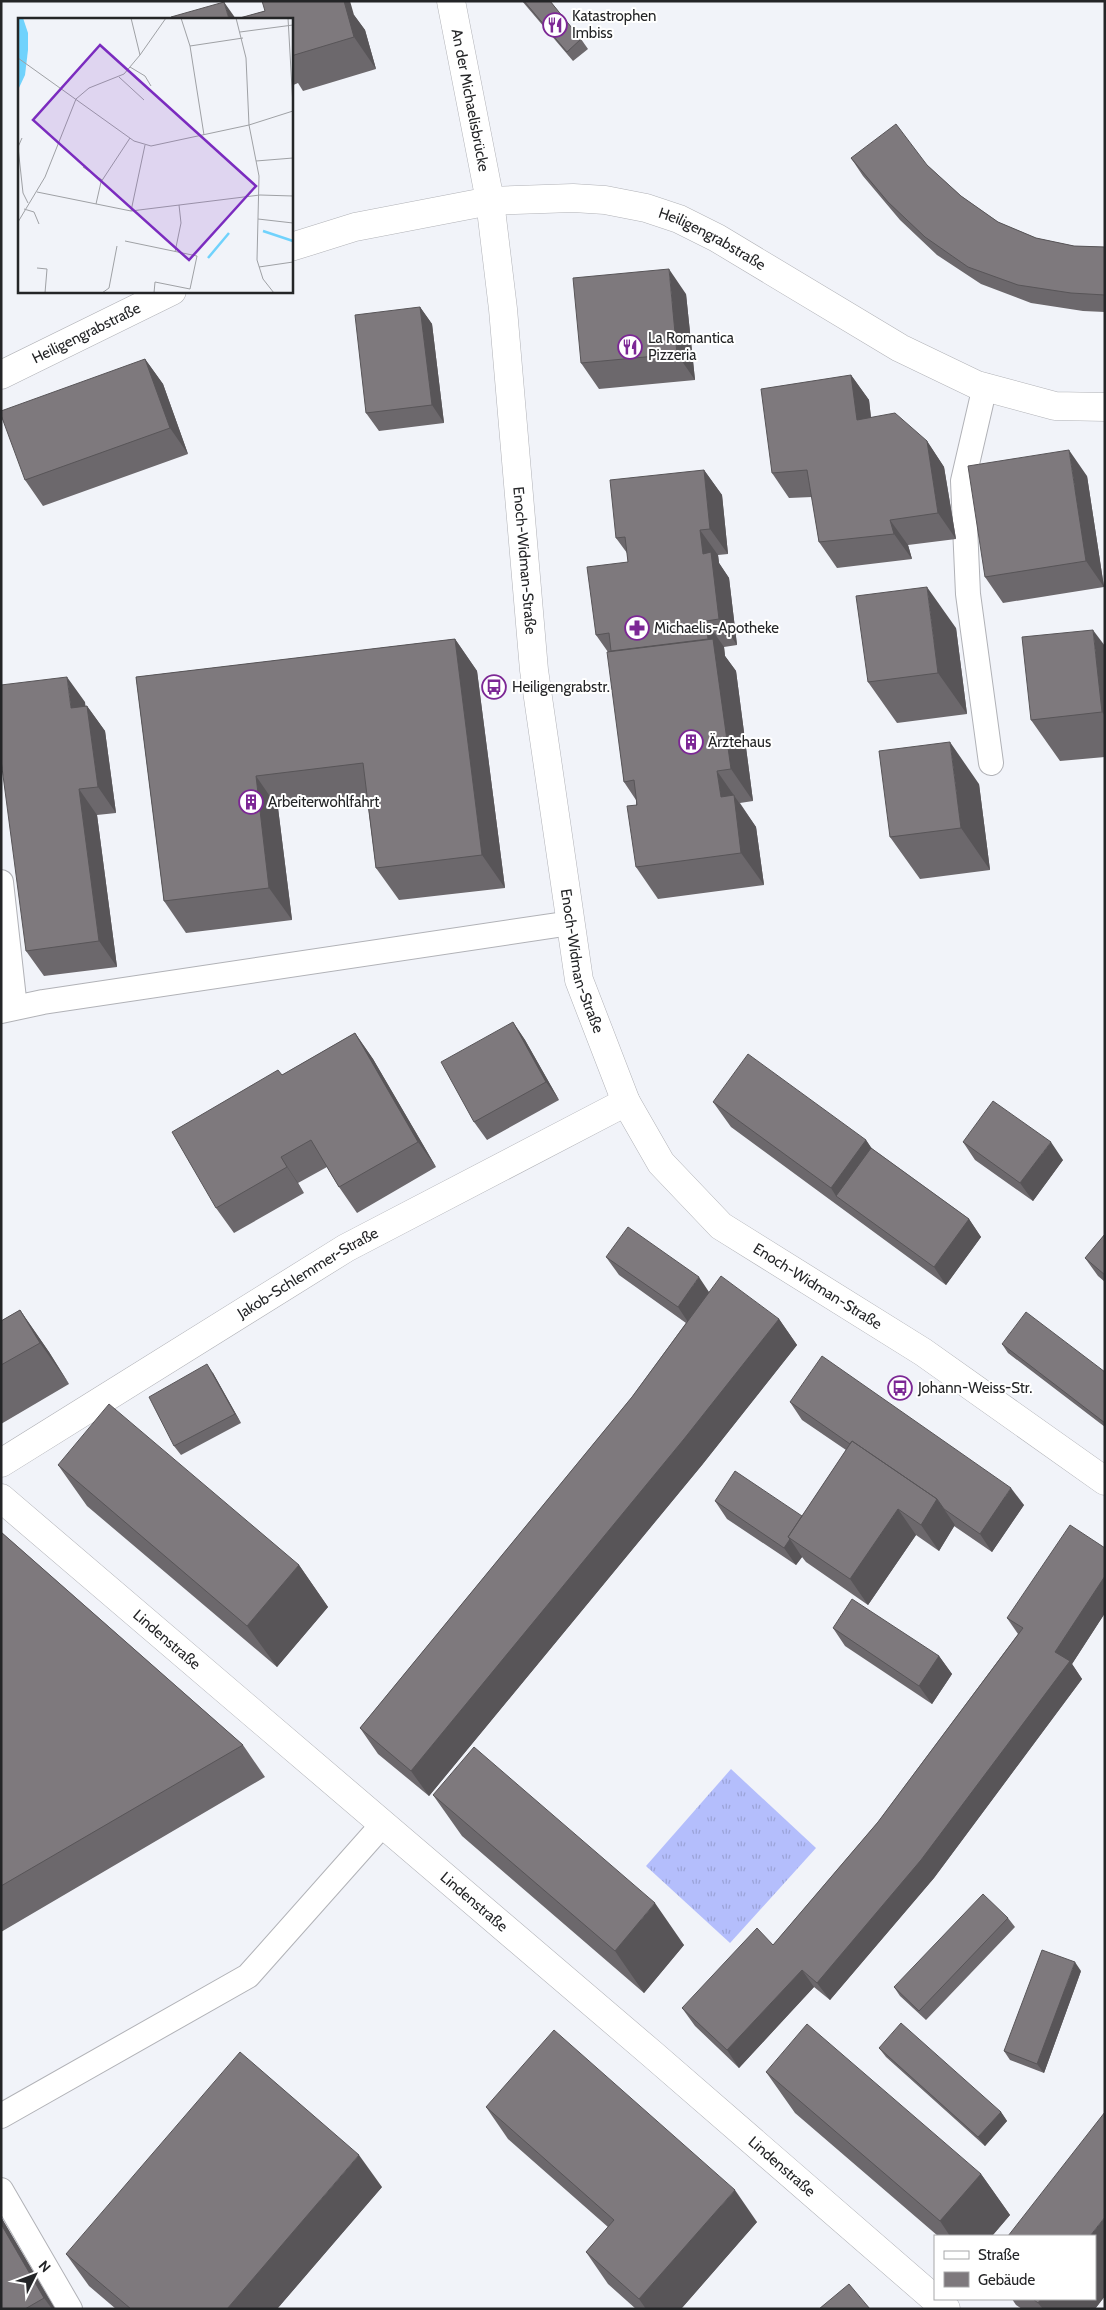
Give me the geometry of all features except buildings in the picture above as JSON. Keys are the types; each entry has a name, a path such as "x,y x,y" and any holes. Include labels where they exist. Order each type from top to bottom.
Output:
{"street":[{"name":"An der Michaelisbrücke","path":"451,1 490,201"},
{"name":"Heiligengrabstraße","path":"292,247 355,227 490,201 573,198 605,200 646,208 679,219 717,238 900,348 976,385 986,386 1055,406 1105,407"},
{"name":"Enoch-Widman-Straße","path":"490,201 502,309 534,670 579,980 626,1102 661,1164 721,1226 923,1352 1105,1481"},
{"name":"Heiligengrabstraße","path":"1,375 170,292"},
{"name":"Jakob-Schlemmer-Straße","path":"1,1463 346,1248 626,1102"},
{"name":"Lindenstraße","path":"1,1498 934,2299"},
{"name":"Lindenstraße","path":"936,2300 946,2309"}],"lane":[{"path":"986,386 963,481 968,594 991,763"},
{"path":"1,882 8,1010 571,923"},
{"path":"1,2116 248,1976 383,1824"},
{"path":"1,2190 70,2309"}],"green space":[{"path":"731,1769 816,1848 730,1943 646,1866"}],"place":[{"name":"Katastrophen Imbiss","path":"555,25"},
{"name":"La Romantica Pizzeria","path":"630,347"},
{"name":"Michaelis-Apotheke","path":"637,628"},
{"name":"Heiligengrabstr.","path":"494,687"},
{"name":"Ärztehaus","path":"691,742"},
{"name":"Arbeiterwohlfahrt","path":"251,802"},
{"name":"Johann-Weiss-Str.","path":"900,1388"}]}
